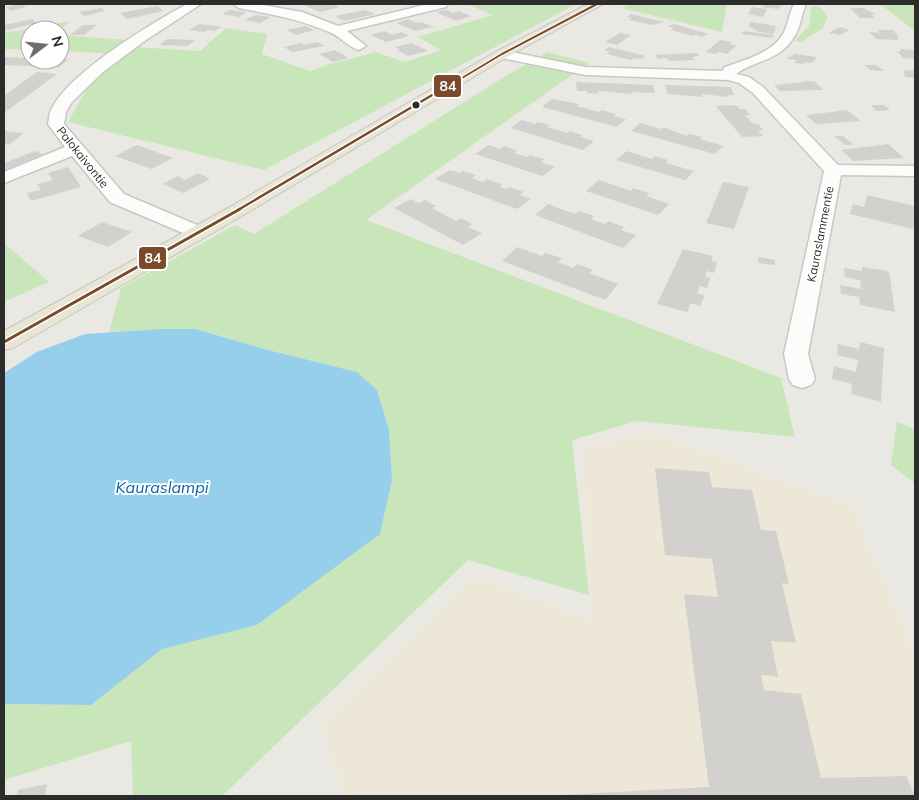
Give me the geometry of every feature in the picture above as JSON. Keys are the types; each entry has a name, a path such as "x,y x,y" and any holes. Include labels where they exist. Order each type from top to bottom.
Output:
{"main road":[{"path":"4,342 502,54 596,4"}],"street":[{"name":"Palokaivontie","path":"195,4 166,19 92,73 64,102 58,112 56,124 117,198 197,232"},
{"path":"239,4 268,5 302,16 337,30 358,46"},
{"path":"337,30 442,4"},
{"path":"728,76 730,70 770,54 783,46 793,26 793,18 800,4"},
{"name":"Kauraslammentie","path":"502,54 560,68 585,71 728,76 744,80 758,90 832,170 796,354 802,379"},
{"path":"4,178 75,149"},
{"path":"832,170 915,171"}],"shaded area":[{"path":"649,432 852,505 915,653 915,796 346,796 320,725 476,576 591,620 583,448"}],"green space":[{"path":"466,4 576,4 264,170 68,122 93,78 122,54 70,51 70,36 139,41 133,47 200,51 226,28 267,34 262,54 310,71 376,52 405,62 441,50 418,37 493,15"},
{"path":"631,4 727,4 722,32 622,8"},
{"path":"880,4 915,4 915,31"},
{"path":"811,7 821,8 828,17 823,28 801,42 794,41 809,26"},
{"path":"20,30 20,50 4,49 4,33"},
{"path":"548,52 589,63 366,220 781,378 795,437 637,421 572,440 589,595 468,560 222,796 133,796 131,741 4,780 4,704 91,705 162,649 257,625 380,533 392,480 389,430 377,390 357,372 260,348 196,329 109,332 121,288 235,225 254,234 504,77"},
{"path":"4,243 49,282 4,302"},
{"path":"897,422 915,429 915,483 891,465"}],"water":[{"name":"Kauraslampi","path":"196,329 260,348 357,372 377,390 389,430 392,480 380,534 257,625 162,649 91,705 4,704 4,373 37,352 85,334"}],"building":[{"path":"21,4 26,7 11,11 6,7"},
{"path":"301,4 331,4 340,7 320,12"},
{"path":"765,4 782,5 778,9 762,7"},
{"path":"157,6 164,11 127,19 120,13"},
{"path":"752,7 767,9 763,17 748,14"},
{"path":"101,8 105,11 84,16 79,12"},
{"path":"850,8 864,8 875,14 871,15 875,18 860,18"},
{"path":"230,10 247,12 239,17 222,14"},
{"path":"365,10 375,14 345,21 335,16"},
{"path":"446,10 453,13 459,11 471,16 456,21 436,12"},
{"path":"631,14 664,22 653,25 629,20 632,18 627,17"},
{"path":"256,15 271,17 260,23 245,20"},
{"path":"408,19 433,27 416,31 396,23"},
{"path":"20,22 20,27 4,31 4,25"},
{"path":"751,22 776,26 774,34 759,32 748,26"},
{"path":"199,24 222,27 215,31 209,30 205,32 189,30"},
{"path":"674,24 708,34 702,37 671,30 674,28 668,26"},
{"path":"83,25 97,25 84,35 70,35"},
{"path":"305,26 314,30 296,35 287,30"},
{"path":"839,27 850,30 840,35 829,33"},
{"path":"878,30 893,30 899,37 896,37 899,40 876,39 869,32 880,33"},
{"path":"385,31 392,35 401,32 409,36 386,42 371,35"},
{"path":"743,31 774,35 773,38 741,34"},
{"path":"620,33 631,35 617,45 605,42"},
{"path":"167,39 195,40 188,46 159,45"},
{"path":"720,40 732,42 729,44 736,46 727,54 706,52"},
{"path":"317,42 325,46 292,52 284,47 301,43 305,45"},
{"path":"412,43 428,51 408,56 395,47"},
{"path":"609,47 646,56 641,59 634,58 631,60 607,54 610,52 604,50"},
{"path":"900,49 915,50 915,59 903,58 897,51 901,52"},
{"path":"335,50 349,58 333,62 319,54"},
{"path":"696,53 700,56 692,57 695,60 669,61 667,58 658,59 655,55"},
{"path":"795,54 817,57 812,63 804,62 803,64 794,63 796,60 786,59"},
{"path":"4,57 20,58 20,66 4,65"},
{"path":"865,65 875,65 885,71 870,70"},
{"path":"903,70 915,71 915,78 905,77"},
{"path":"37,72 57,74 4,113 4,96"},
{"path":"814,81 824,90 780,91 774,85 805,82"},
{"path":"576,82 653,85 655,93 632,92 633,94 598,91 598,94 587,93 587,91 577,91"},
{"path":"665,85 731,87 734,95 727,95 728,97 701,94 702,97 668,94"},
{"path":"552,99 580,104 577,106 599,112 602,110 626,119 617,127 542,107"},
{"path":"736,105 740,109 745,109 750,115 745,115 753,124 758,124 763,130 758,131 763,136 742,137 716,106"},
{"path":"871,105 884,105 890,110 876,111"},
{"path":"847,110 861,121 816,124 806,115"},
{"path":"522,120 535,124 538,122 550,125 547,127 567,133 570,131 583,135 580,137 594,141 583,150 511,128"},
{"path":"640,123 661,129 663,127 687,136 689,134 702,137 700,139 723,146 715,154 631,131"},
{"path":"4,131 24,133 9,145 4,144"},
{"path":"834,136 843,136 854,145 845,145"},
{"path":"888,144 904,158 853,161 841,150"},
{"path":"137,145 173,158 151,169 115,156"},
{"path":"489,145 500,149 504,146 517,151 514,153 544,159 541,162 555,167 542,176 475,154"},
{"path":"35,151 43,154 4,170 4,163"},
{"path":"627,151 652,159 655,156 668,160 666,163 694,171 685,180 616,160"},
{"path":"68,167 81,187 31,201 27,193 41,190 37,184 53,180 48,173"},
{"path":"450,170 460,173 463,171 476,175 472,178 483,182 486,179 503,185 500,187 506,189 509,187 524,192 520,195 531,199 517,209 435,179"},
{"path":"198,173 210,179 183,193 163,184 178,176 185,180"},
{"path":"599,180 631,191 633,188 649,193 646,196 669,204 658,215 586,191"},
{"path":"723,182 749,187 734,229 706,223"},
{"path":"867,195 915,206 913,229 850,214 853,204 864,207"},
{"path":"411,199 419,203 425,200 436,206 432,208 456,221 461,218 472,224 468,227 482,233 463,245 394,208"},
{"path":"548,204 575,214 579,211 594,216 591,219 605,224 608,221 624,227 621,230 636,235 623,248 535,215"},
{"path":"102,222 132,232 108,247 78,236"},
{"path":"517,247 542,256 545,253 562,258 558,262 573,268 577,264 593,270 589,273 618,284 605,300 502,261"},
{"path":"683,249 713,256 711,261 717,262 714,273 707,271 705,276 710,278 707,288 700,286 697,293 705,295 700,306 691,303 687,312 657,304"},
{"path":"759,257 775,260 775,265 758,263"},
{"path":"862,267 889,271 895,312 860,305 859,297 841,294 840,285 861,289 860,280 845,277 844,268 862,271"},
{"path":"860,342 884,348 881,402 851,394 852,384 832,379 834,366 856,372 858,360 837,355 838,344 859,349"},
{"path":"655,468 709,472 712,487 752,490 761,530 776,531 789,584 782,583 796,643 771,641 778,677 761,675 764,690 801,694 821,778 906,776 915,796 560,796 709,787 684,594 718,597 712,559 665,555"},
{"path":"47,784 45,796 17,796 18,790"}],"transit line":[{"name":"84","path":"4,342 235,212 502,54 597,4"}]}
